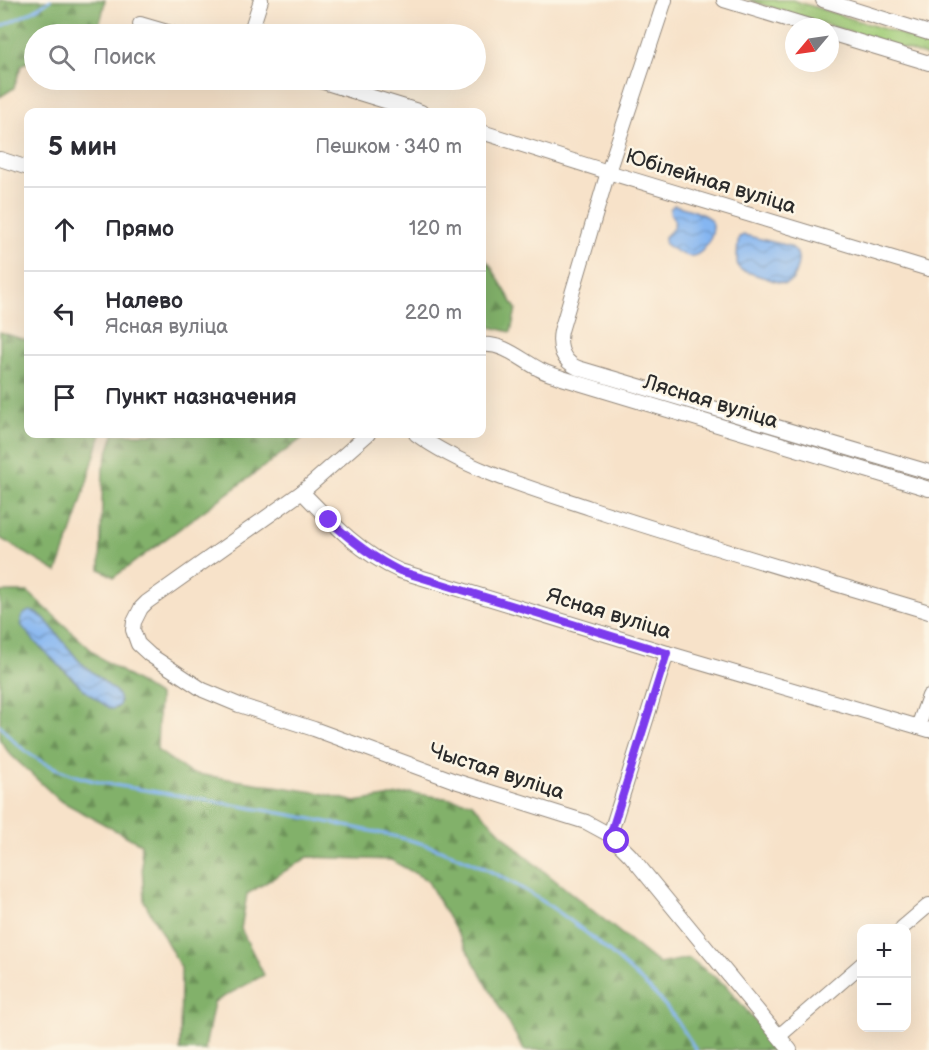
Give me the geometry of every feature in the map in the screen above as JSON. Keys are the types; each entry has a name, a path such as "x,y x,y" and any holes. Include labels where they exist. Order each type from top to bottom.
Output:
{"street":[{"path":"253,24 261,0"},
{"path":"608,172 665,0"},
{"path":"724,0 785,19"},
{"path":"823,0 929,33"},
{"path":"839,36 929,63"},
{"path":"350,90 408,108"},
{"name":"Юбілейная вуліца","path":"486,133 929,269"},
{"path":"0,159 24,167"},
{"name":"Лясная вуліца","path":"608,172 561,331 559,344 568,362 578,368 929,472"},
{"name":"Лясная вуліца","path":"486,345 505,348 539,369 562,378 929,489"},
{"path":"302,492 363,438"},
{"path":"422,438 462,461 544,492 699,543 929,612"},
{"name":"Чыстая вуліца","path":"302,492 147,603 136,614 133,630 143,650 195,685 238,705 314,729 455,781 595,826 610,836 630,855 790,1050"},
{"name":"Ясная вуліца","path":"302,492 354,543 378,560 400,571 667,653 924,728"},
{"path":"610,836 667,653"},
{"path":"924,728 929,696"},
{"path":"907,924 929,905"},
{"path":"779,1036 857,968"}],"green space":[{"path":"0,0 105,0 99,24 24,24 24,64 21,66 14,88 0,97"},
{"path":"748,0 792,0 929,43 929,57 839,29 839,18 805,18"},
{"path":"486,260 516,309 511,332 486,326"},
{"path":"0,332 24,340 24,438 100,438 76,519 57,572 0,538"},
{"path":"113,438 303,438 114,577 100,569 103,468"},
{"path":"0,592 28,592 99,657 159,696 157,750 190,773 321,793 355,802 411,793 471,802 520,852 659,964 689,958 725,985 780,1050 524,1050 427,880 391,860 308,857 247,894 241,929 264,975 214,1002 206,1050 180,1050 181,968 144,901 141,844 59,800 9,753 0,740","holes":["44,618 79,661 116,692 120,702 117,708 99,701 87,692 36,643"]}],"water":[{"path":"674,205 700,214 710,219 713,224 710,239 701,252 695,255 678,253 665,244 665,237 674,226 670,209"},
{"path":"744,235 794,249 797,252 798,261 793,280 785,284 741,270 737,261 738,242 739,237"},
{"path":"29,611 44,618 79,661 116,692 120,702 119,706 109,708 87,692 36,643 22,626 21,618"}],"waterway":[{"path":"0,27 50,0"},
{"path":"0,725 10,737 33,756 73,775 102,783 271,811 411,840 464,859 538,898 584,931 660,1000 681,1026 696,1050"}],"route":[{"path":"329,520 366,552 400,571 667,653 610,836 617,841"}]}
